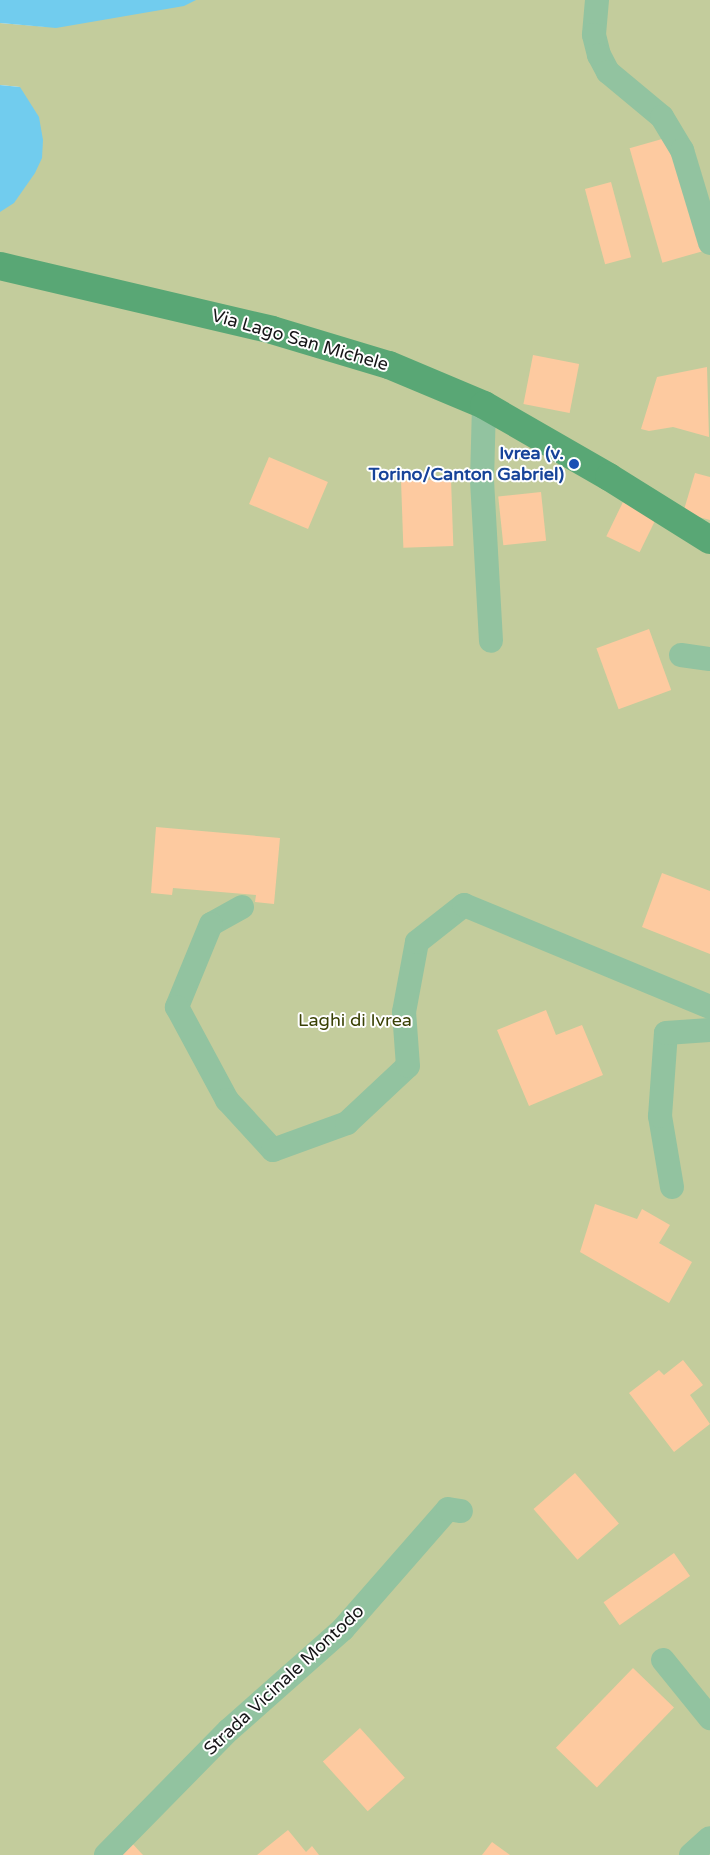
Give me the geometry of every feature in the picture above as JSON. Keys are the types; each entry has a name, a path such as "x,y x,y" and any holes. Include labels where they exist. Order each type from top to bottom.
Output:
{"main road":[{"name":"Via Lago San Michele","path":"0,266 121,292 332,346 446,387 484,405 609,476 710,540"}],"street":[{"path":"597,0 594,35 599,55 608,72 662,117 682,150 710,243"},
{"path":"484,405 482,480 491,641"},
{"path":"681,656 710,659"},
{"path":"242,907 211,924 177,1008 228,1100 272,1150 348,1123 408,1066 404,1012 418,942 464,905 710,1007"},
{"path":"672,1187 660,1116 666,1033 710,1030"},
{"name":"Strada Vicinale Montodo","path":"106,1855 229,1730 343,1629 448,1509 461,1511"},
{"path":"663,1660 710,1718"},
{"path":"691,1855 710,1838"}],"green space":[{"name":"Laghi di Ivrea","path":"116,0 710,0 710,1855 0,1855 0,185 20,87 0,85 0,23 49,27"}],"water":[{"path":"0,0 196,0 184,6 56,28 0,23"},
{"path":"0,85 20,87 39,117 43,140 42,158 35,173 14,203 0,212"}],"building":[{"path":"669,137 702,251 662,263 630,148"},
{"path":"611,182 631,257 605,264 585,189"},
{"path":"533,355 579,364 570,413 523,404"},
{"path":"707,367 709,437 673,427 649,431 641,429 657,377"},
{"path":"269,457 328,482 308,529 249,504"},
{"path":"695,473 710,477 710,520 683,513"},
{"path":"451,479 453,546 403,548 401,481"},
{"path":"541,492 546,541 503,545 498,496"},
{"path":"623,502 656,518 640,552 606,536"},
{"path":"649,629 671,690 619,709 596,648"},
{"path":"156,827 280,838 274,904 255,902 256,895 173,888 172,895 151,893"},
{"path":"662,873 710,891 710,954 642,927"},
{"path":"546,1010 556,1035 582,1025 603,1075 529,1106 497,1030"},
{"path":"595,1204 637,1219 642,1209 670,1225 659,1243 692,1262 669,1303 580,1252"},
{"path":"683,1360 703,1385 690,1395 710,1424 674,1452 629,1393 659,1370 664,1375"},
{"path":"575,1473 619,1524 577,1560 533,1509"},
{"path":"674,1553 690,1576 620,1625 604,1602"},
{"path":"633,1668 674,1708 597,1787 556,1748"},
{"path":"360,1728 405,1778 368,1811 323,1761"},
{"path":"288,1830 306,1852 312,1846 319,1855 257,1855"},
{"path":"129,1840 143,1855 114,1855"},
{"path":"492,1842 510,1855 482,1855"}],"place":[{"name":"Ivrea (v. Torino/Canton Gabriel)","path":"574,464"}]}
